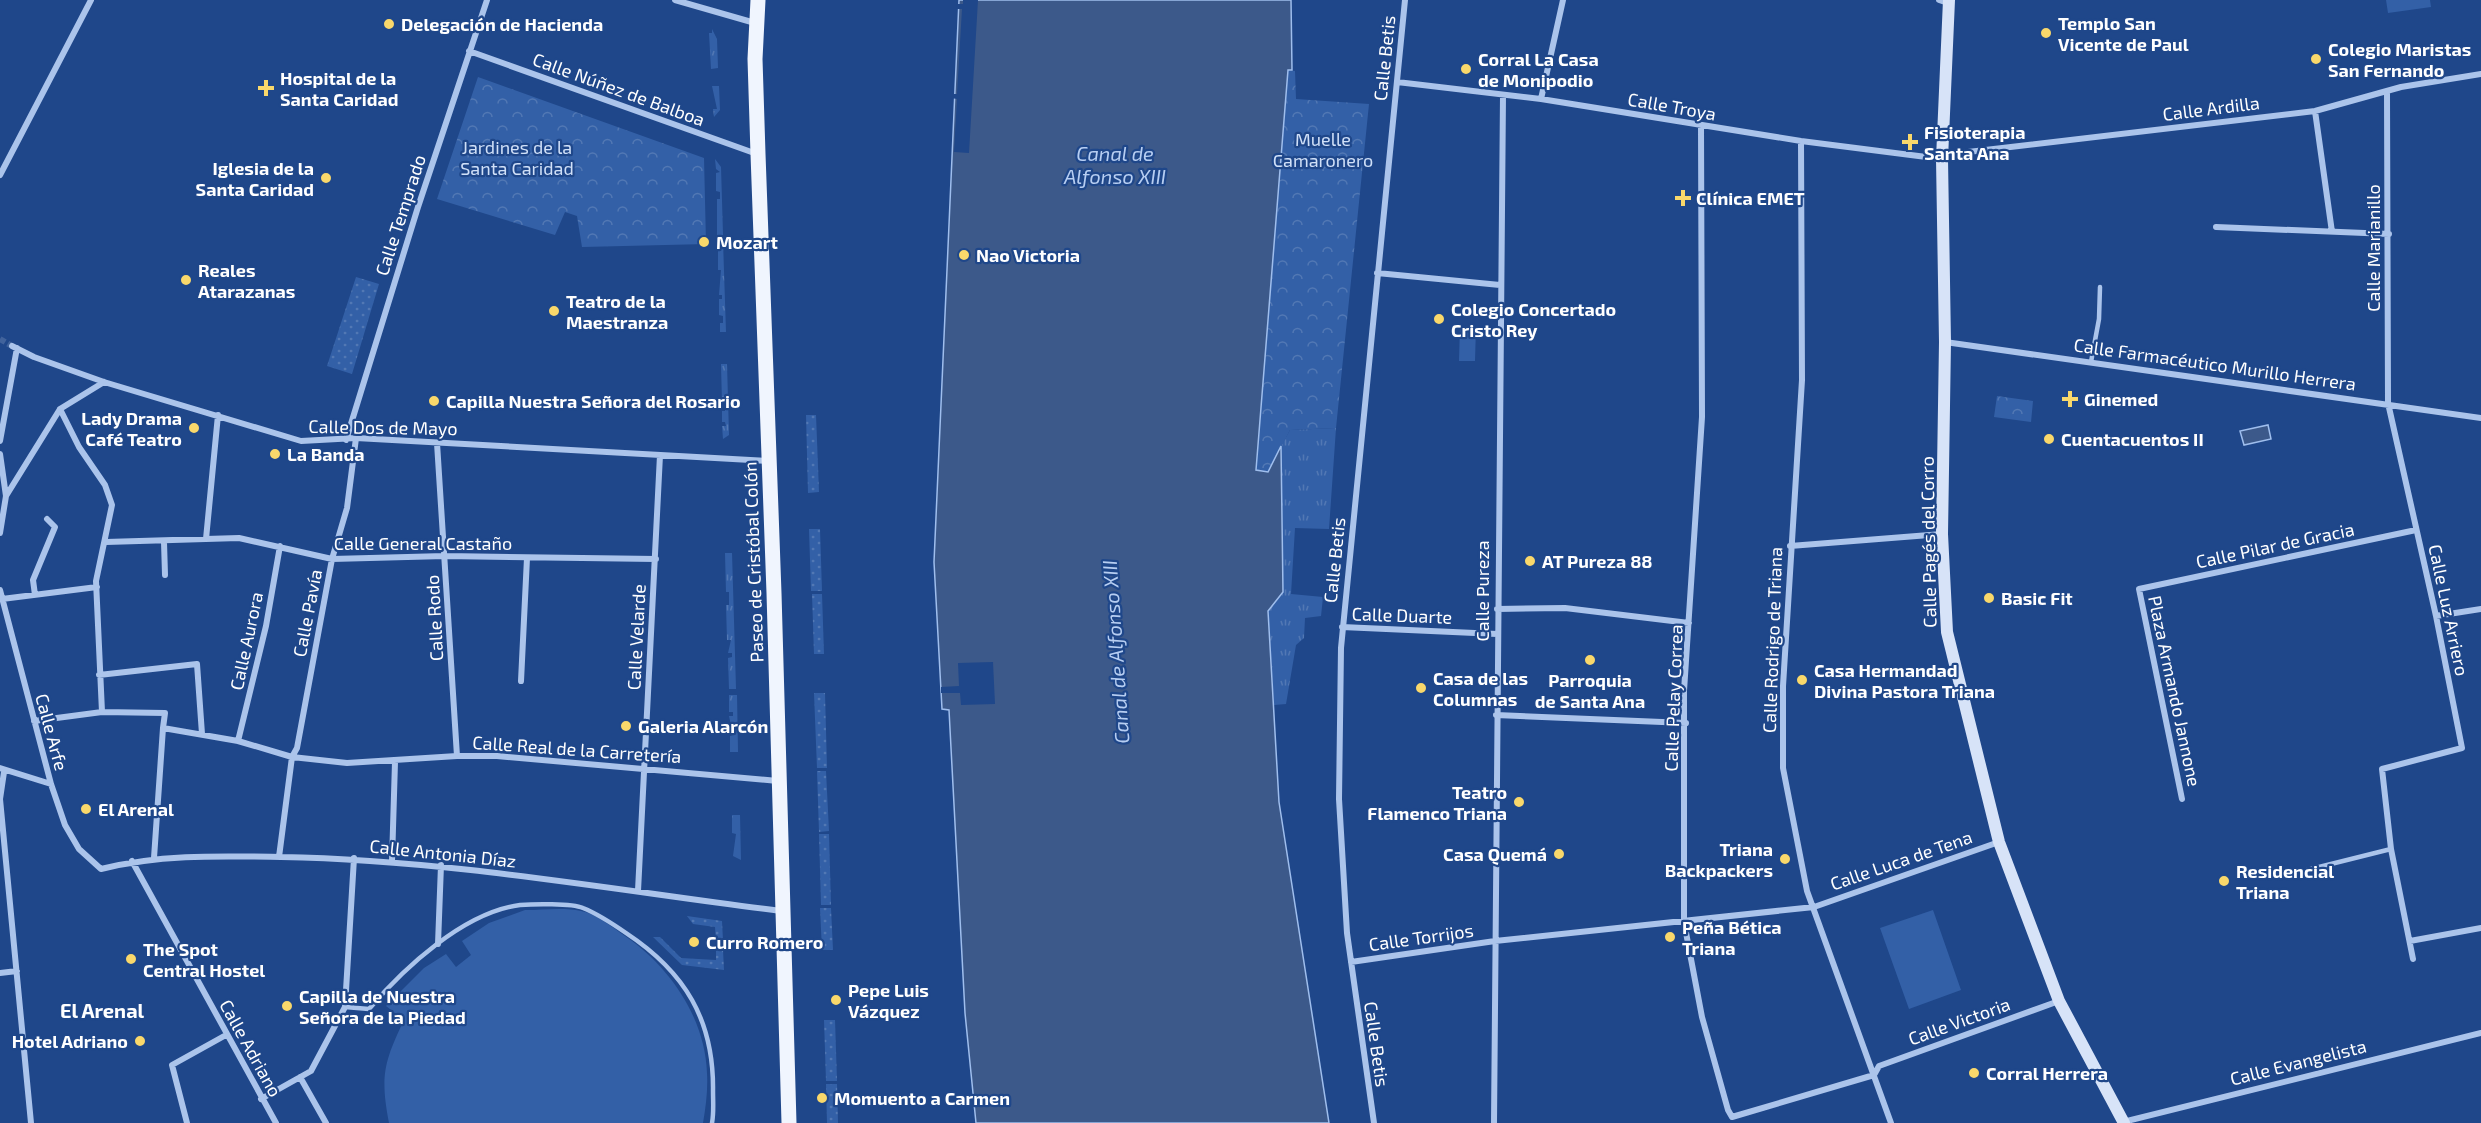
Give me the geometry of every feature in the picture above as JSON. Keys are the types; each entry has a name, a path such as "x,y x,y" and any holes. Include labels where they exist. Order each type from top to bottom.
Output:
{"main road":[{"name":"Paseo de Cristóbal Colón","path":"758,0 756,23 758,154 789,1123"},
{"name":"Calle Pagés del Corro","path":"1945,1 1942,159 1945,342 1942,534 1947,632 1999,842 2059,1001 2123,1122"}],"street":[{"path":"0,175 91,0"},
{"name":"Calle Temprado","path":"346,440 487,0"},
{"path":"675,0 756,23"},
{"name":"Calle Betis","path":"1374,1123 1351,962 1339,799 1342,627 1405,0"},
{"path":"1541,99 1563,0"},
{"name":"Calle Núñez de Balboa","path":"469,51 758,154"},
{"name":"Calle Ardilla","path":"1942,159 1968,152 2315,111 2387,93 2401,87 2481,74"},
{"name":"Calle Troya","path":"1397,82 1541,99 1801,141 1942,159"},
{"name":"Calle Marianillo","path":"2387,93 2388,403"},
{"name":"Calle Pureza","path":"1494,1123 1503,95"},
{"path":"2315,111 2332,232"},
{"name":"Calle Pelay Correa","path":"1701,126 1702,417 1684,691 1686,723 1684,922 1702,1017 1731,1116 1874,1076"},
{"name":"Calle Rodrigo de Triana","path":"1801,141 1802,380 1783,686 1783,768 1807,891 1891,1123"},
{"path":"2216,227 2389,234"},
{"path":"1377,273 1500,285"},
{"name":"Calle Farmacéutico Murillo Herrera","path":"1945,342 2481,417"},
{"name":"Calle Dos de Mayo","path":"0,441 15,347 34,357 104,382 301,441 356,438 768,461"},
{"path":"6,496 60,409 104,382"},
{"name":"Calle Luz Arriero","path":"2388,403 2436,616 2462,748 2382,769 2391,849 2413,958"},
{"path":"60,409 79,447 105,485 112,505 97,587 102,712"},
{"path":"206,539 218,415"},
{"name":"Calle Pavía","path":"279,857 292,757 297,748 332,560 347,508 356,438"},
{"name":"Calle Rodo","path":"437,443 457,756"},
{"path":"0,454 6,496 0,533"},
{"name":"Calle Velarde","path":"638,891 660,455"},
{"path":"35,595 33,580 55,527 47,519"},
{"name":"Calle Pilar de Gracia","path":"2139,589 2416,530"},
{"path":"1790,546 1942,534"},
{"name":"Calle General Castaño","path":"106,543 239,538 332,560 445,556 656,560"},
{"path":"164,542 165,575"},
{"name":"Calle Aurora","path":"238,741 266,626 280,546"},
{"name":"Calle General Castaño","path":"521,681 527,558"},
{"path":"2,599 97,587"},
{"name":"Plaza Armando Jannone","path":"2139,589 2182,799"},
{"name":"Calle Arfe","path":"0,590 64,825 79,849 101,869"},
{"path":"1497,609 1565,608 1689,622"},
{"path":"2436,616 2481,609"},
{"name":"Calle Duarte","path":"1342,627 1497,634"},
{"path":"99,675 197,664 202,734"},
{"path":"34,721 102,712 165,713 154,858"},
{"path":"1496,715 1686,723"},
{"name":"Calle Real de la Carretería","path":"164,728 238,741 292,757 347,763 395,762 457,756 497,756 779,781"},
{"path":"392,861 395,762"},
{"path":"31,1123 0,799 1,772 51,784"},
{"name":"Calle Luca de Tena","path":"1684,922 1814,907 1999,842"},
{"name":"Calle Antonia Díaz","path":"101,869 132,861 178,855 354,858 441,865 782,911"},
{"path":"261,1099 311,1071 345,1007 354,858"},
{"name":"Calle Adriano","path":"132,861 276,1123"},
{"path":"438,944 441,865"},
{"name":"Calle Torrijos","path":"1351,962 1495,941 1684,922"},
{"path":"2410,940 2481,928"},
{"path":"0,973 17,971"},
{"name":"Calle Victoria","path":"1874,1076 1880,1066 2059,1001"},
{"name":"Calle Evangelista","path":"2123,1122 2429,1044 2481,1033"},
{"path":"187,1123 172,1065 226,1035"},
{"path":"2428,1037 2429,1044"},
{"path":"300,1077 326,1123"}],"lane":[{"path":"2091,362 2099,319 2100,287"},
{"path":"2307,870 2391,849"},
{"path":"345,1007 369,1009 390,985 438,944 480,918 519,905 581,907 615,925 650,949 673,971 696,1005 708,1038 713,1071 712,1123"}],"green space":[{"path":"2386,0 2430,0 2431,7 2388,13"},
{"path":"712,29 717,39 718,68 711,69 709,33 712,33"},
{"name":"Muelle Camaronero","path":"1288,70 1295,71 1296,99 1369,104 1336,428 1290,430 1268,472 1256,470"},
{"name":"Jardines de la Santa Caridad","path":"478,77 704,158 706,244 582,247 577,216 565,212 555,235 437,199"},
{"path":"712,86 719,86 720,110 714,117 713,109 717,109"},
{"path":"715,159 721,167 723,235 717,235 717,199 720,199 720,192 716,191 716,173 720,172 716,169"},
{"path":"718,241 723,241 726,332 720,332 723,316 719,315 719,299 722,299 722,295 719,295 721,270 718,270 718,249 721,249 721,245 718,245"},
{"path":"356,277 379,284 352,374 327,366"},
{"path":"1460,326 1476,327 1475,361 1459,361"},
{"path":"721,364 727,364 729,435 723,439 722,426 726,426 725,422 722,422 725,403 722,403"},
{"path":"1997,396 2033,401 2031,422 1994,417"},
{"path":"806,415 816,415 819,492 808,493"},
{"path":"1336,428 1329,529 1295,528 1291,594 1323,597 1321,616 1305,618 1304,638 1296,645 1286,704 1274,705 1268,611 1283,592 1281,446 1290,430"},
{"path":"809,529 820,529 822,591 811,591"},
{"path":"725,553 732,553 736,689 729,689 728,658 732,657 732,653 728,653 731,640 727,640 726,605 729,605 729,592 726,592"},
{"path":"812,594 822,594 824,654 814,654"},
{"path":"814,693 825,693 827,768 817,768"},
{"path":"729,695 737,695 738,752 730,752 730,736 733,735 729,716 733,716 733,712 729,712"},
{"path":"817,771 826,771 829,831 819,832"},
{"path":"732,815 740,815 741,860 733,856 736,834 732,833"},
{"path":"819,834 829,834 831,905 821,905"},
{"path":"820,908 831,908 833,950 822,950"},
{"path":"568,909 592,914 641,948 670,978 692,1013 705,1052 707,1085 703,1123 389,1123 385,1093 386,1070 392,1047 404,1020 386,1006 424,968 446,954 456,967 471,955 462,941 489,923 525,910"},
{"path":"1933,910 1961,990 1909,1009 1880,928"},
{"path":"687,916 722,921 723,941 716,941 715,927 693,924"},
{"path":"653,937 660,937 681,958 716,960 716,950 723,950 724,970 682,965"},
{"path":"824,1020 835,1020 837,1081 826,1081"},
{"path":"826,1084 837,1084 838,1123 827,1123"}],"water":[{"name":"Canal de Alfonso XIII","path":"959,0 1291,0 1292,70 1288,70 1256,470 1268,472 1281,446 1283,592 1268,611 1279,802 1329,1123 976,1123 965,1013 949,710 942,709 934,562"},
{"path":"2268,425 2271,439 2244,445 2240,431"}],"pier":[{"path":"963,0 978,0 969,153 954,152 957,99 951,98 951,94 957,94 962,9 956,9 957,4 963,4"},
{"path":"993,662 995,704 961,705 960,693 941,693 941,687 959,686 958,663"}],"tunnel":[{"path":"0,339 12,346"}],"place":[{"name":"Delegación de Hacienda","path":"389,24"},
{"name":"Templo San Vicente de Paul","path":"2046,33"},
{"name":"Colegio Maristas San Fernando","path":"2316,59"},
{"name":"Corral La Casa de Monipodio","path":"1466,69"},
{"name":"Hospital de la Santa Caridad","path":"266,88"},
{"name":"Fisioterapia Santa Ana","path":"1910,142"},
{"name":"Iglesia de la Santa Caridad","path":"326,178"},
{"name":"Clínica EMET","path":"1683,198"},
{"name":"Mozart","path":"704,242"},
{"name":"Nao Victoria","path":"964,255"},
{"name":"Reales Atarazanas","path":"186,280"},
{"name":"Teatro de la Maestranza","path":"554,311"},
{"name":"Colegio Concertado Cristo Rey","path":"1439,319"},
{"name":"Ginemed","path":"2070,399"},
{"name":"Capilla Nuestra Señora del Rosario","path":"434,401"},
{"name":"Lady Drama Café Teatro","path":"194,428"},
{"name":"Cuentacuentos II","path":"2049,439"},
{"name":"La Banda","path":"275,454"},
{"name":"AT Pureza 88","path":"1530,561"},
{"name":"Basic Fit","path":"1989,598"},
{"name":"Parroquia de Santa Ana","path":"1590,660"},
{"name":"Casa Hermandad Divina Pastora Triana","path":"1802,680"},
{"name":"Casa de las Columnas","path":"1421,688"},
{"name":"Galeria Alarcón","path":"626,726"},
{"name":"Teatro Flamenco Triana","path":"1519,802"},
{"name":"El Arenal","path":"86,809"},
{"name":"Casa Quemá","path":"1559,854"},
{"name":"Triana Backpackers","path":"1785,859"},
{"name":"Residencial Triana","path":"2224,881"},
{"name":"Peña Bética Triana","path":"1670,937"},
{"name":"Curro Romero","path":"694,942"},
{"name":"The Spot Central Hostel","path":"131,959"},
{"name":"Pepe Luis Vázquez","path":"836,1000"},
{"name":"Capilla de Nuestra Señora de la Piedad","path":"287,1006"},
{"name":"Hotel Adriano","path":"140,1041"},
{"name":"Corral Herrera","path":"1974,1073"},
{"name":"Momuento a Carmen","path":"822,1098"}],"district":[{"name":"El Arenal","path":"102,1010"}]}
